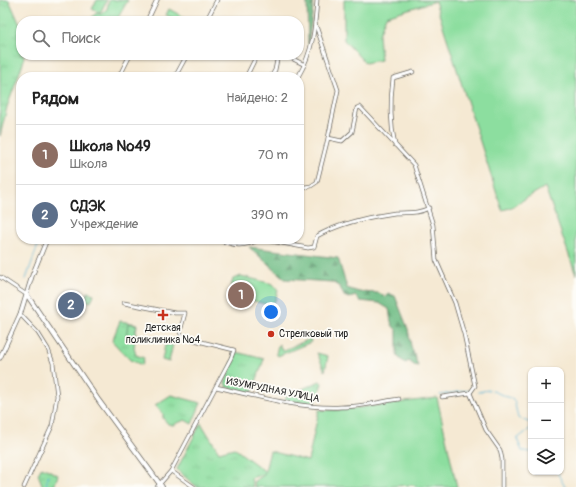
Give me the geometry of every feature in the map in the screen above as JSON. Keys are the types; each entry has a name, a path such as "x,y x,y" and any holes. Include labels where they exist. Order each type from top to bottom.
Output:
{"main road":[{"path":"27,295 159,486"}],"street":[{"path":"150,16 158,0"},
{"path":"209,16 217,0"},
{"path":"301,72 310,54 317,0"},
{"path":"305,187 311,186 317,182 338,90 315,23"},
{"path":"122,72 128,60"},
{"path":"178,72 184,60"},
{"path":"248,72 254,60"},
{"path":"274,72 277,60"},
{"path":"295,60 305,65"},
{"path":"396,147 392,131 391,115 393,78 413,72"},
{"path":"328,138 342,141 352,132 357,108 360,107 414,166 429,208 433,225 436,260 455,303 476,386 470,393 442,397"},
{"path":"287,244 308,248 314,247 317,236 347,224 376,216 396,213 413,214 429,208"},
{"path":"0,358 20,314 32,276 45,244"},
{"path":"234,244 241,246 251,244"},
{"path":"0,277 27,295"},
{"path":"124,303 175,313 185,313 180,332 182,337 234,350 171,471 159,486"},
{"path":"20,314 38,333 48,349 53,363 57,396 52,426 24,487"},
{"name":"ИЗУМРУДНАЯ УЛИЦА","path":"216,387 273,400 319,407 342,408 399,399"},
{"path":"470,393 486,430 500,450 502,459 502,487"},
{"path":"171,471 194,487"}],"green space":[{"path":"0,0 9,0 16,16 16,60 23,60 20,72 16,72 16,82 7,107 0,136"},
{"path":"97,0 107,0 100,13 92,9"},
{"path":"109,0 128,0 119,16 94,16 96,13 101,14 107,9"},
{"path":"307,0 314,0 308,45"},
{"path":"344,0 576,0 576,275 545,187 510,208 502,210 435,1 386,16 379,35 381,60 365,63 344,40"},
{"path":"169,9 182,16 168,16 166,15"},
{"path":"249,247 338,258 347,288 359,292 379,293 385,297 388,293 395,296 408,329 411,346 418,366 409,361 405,363 398,357 397,330 391,323 389,309 379,303 360,301 356,296 349,298 344,296 340,287 332,282 285,279"},
{"path":"241,276 273,284 278,290 275,301 269,305 235,296 230,290 233,279"},
{"path":"88,292 94,294 91,302 85,300"},
{"path":"120,321 137,324 134,348 136,355 144,358 142,365 130,360 112,341"},
{"path":"128,323 137,325 134,339 126,338"},
{"path":"310,339 311,342 278,356 276,354 279,344 282,351"},
{"path":"173,344 169,362 162,360 165,345"},
{"path":"236,352 264,359 252,393 227,387 225,383"},
{"path":"317,353 328,356 325,371"},
{"path":"320,381 322,383 317,400 305,403 285,400 287,396"},
{"path":"171,395 201,403 192,424 185,420 173,425 168,424 163,418 163,414 155,405"},
{"path":"437,398 457,487 416,487 413,485 379,487 255,487 254,481 264,475 270,451 308,461 319,410 340,410"},
{"path":"201,423 219,452 234,448 267,473 251,478 253,487 197,487 177,469"},
{"path":"42,467 58,475 54,487 43,487 38,474"}],"waterway":[{"path":"26,279 38,244"},
{"path":"440,395 469,390"},
{"path":"478,392 488,390 493,391 514,400 518,418 528,422"},
{"path":"528,430 517,439 522,451 528,452"},
{"path":"46,487 48,475"},
{"path":"559,475 565,487"}],"place":[{"name":"Школа №49","path":"241,295"},
{"name":"СДЭК","path":"71,305"},
{"name":"Детская поликлиника №4","path":"163,315"},
{"name":"Стрелковый тир","path":"271,334"}]}
